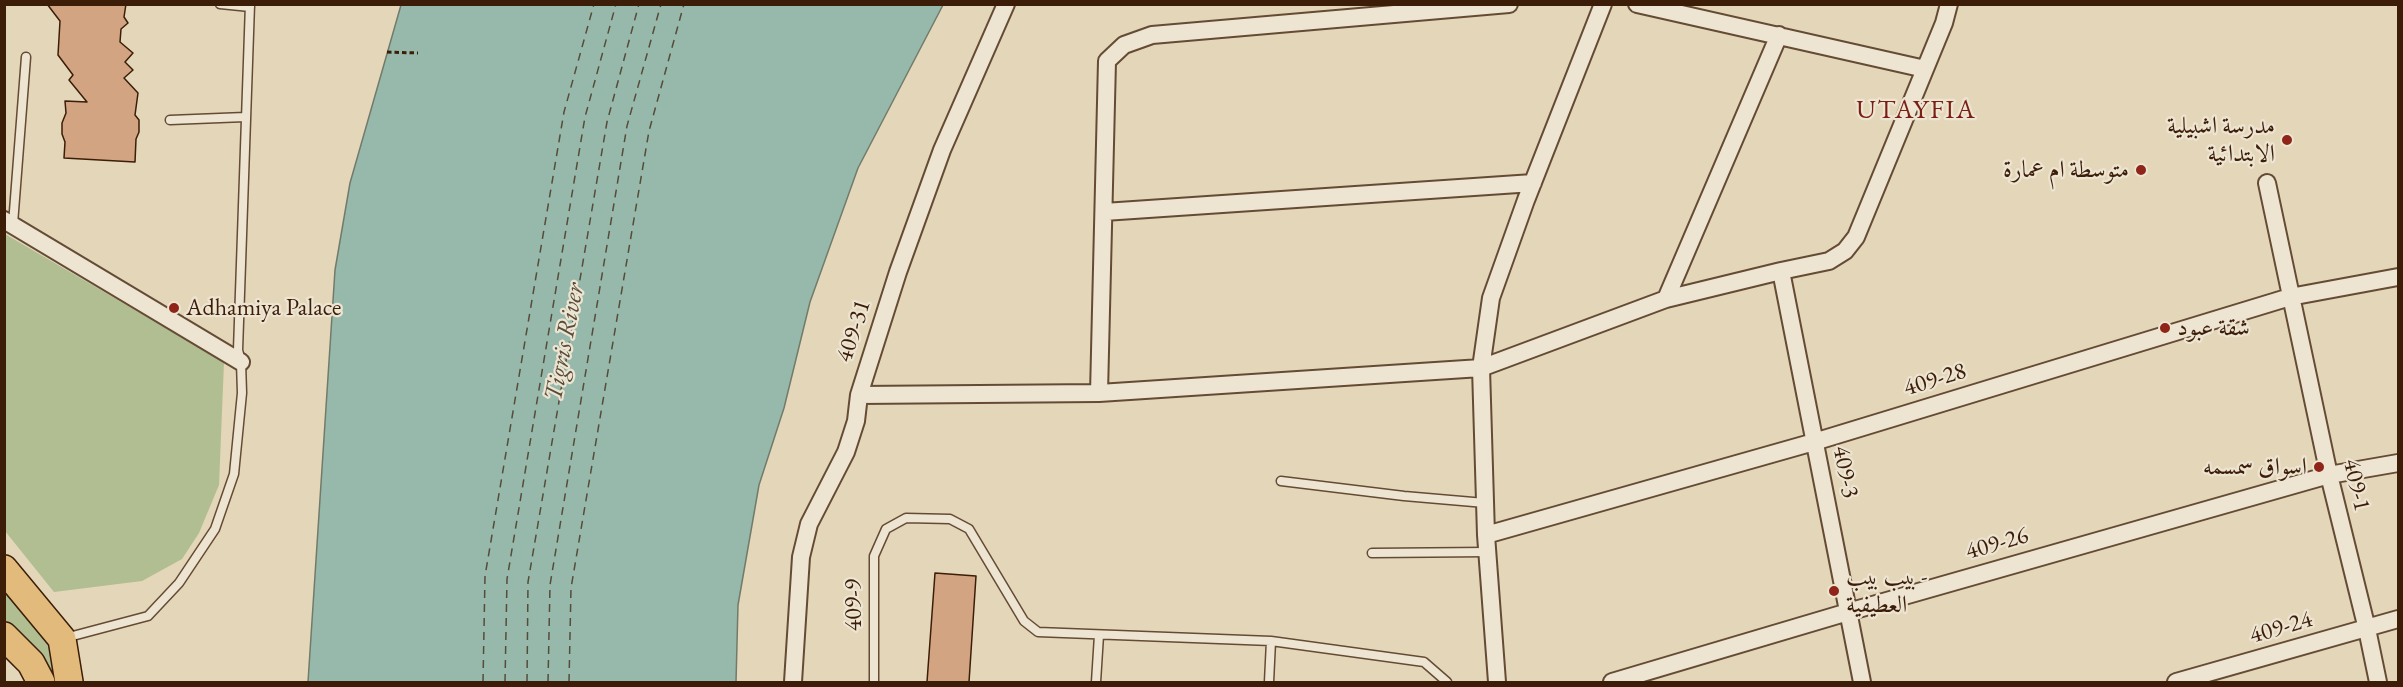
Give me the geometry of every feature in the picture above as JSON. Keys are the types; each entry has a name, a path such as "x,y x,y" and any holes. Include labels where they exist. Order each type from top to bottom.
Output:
{"main road":[{"path":"4,569 62,639 69,682"},
{"path":"4,636 31,663 41,682"}],"street":[{"name":"409-31","path":"793,682 804,546 809,524 846,452 856,421 858,395 898,272 942,150 1006,4"},
{"path":"1099,393 1107,61 1124,45 1152,34 1402,8 1509,4"},
{"path":"1497,682 1486,535 1481,368 1491,298 1603,4"},
{"path":"1637,4 1925,69"},
{"path":"858,395 1099,393 1481,368 1666,299 1829,261 1845,250 1856,237 1925,69 1949,4"},
{"path":"1666,299 1779,35"},
{"path":"1104,212 1533,183"},
{"name":"409-1","path":"2266,183 2329,475 2378,682"},
{"path":"9,222 241,362"},
{"name":"409-3","path":"1781,271 1862,682"},
{"name":"409-28","path":"1486,535 1815,442 2290,297 2398,277"},
{"name":"409-26","path":"1612,682 2329,475 2398,463"},
{"name":"409-24","path":"2176,682 2398,619"}],"lane":[{"path":"62,639 148,616 179,583 215,529 234,474 242,393 241,362 238,350 250,6 220,4"},
{"path":"9,222 26,57"},
{"path":"170,120 245,117"},
{"path":"1281,481 1485,503"},
{"name":"409-9","path":"874,682 874,556 886,529 906,518 950,519 969,529 1024,621 1038,632 1099,635"},
{"path":"1372,553 1488,552"},
{"path":"1096,682 1099,635 1271,641 1424,662 1447,682"},
{"path":"1269,682 1271,641"}],"path":[{"path":"387,52 418,53"}],"shaded area":[{"path":"5,234 224,362 219,485 199,533 182,559 142,581 54,592 5,531"},
{"path":"4,588 48,642 53,674 29,642 5,623"}],"water":[{"name":"Tigris River","path":"401,5 943,5 858,168 810,302 784,408 759,485 738,605 736,682 308,682 335,270 350,183"}],"building":[{"path":"47,4 126,4 124,17 128,23 121,29 120,42 133,53 125,62 133,70 124,78 138,93 135,115 139,120 139,132 136,139 135,162 64,158 65,142 62,123 66,113 65,101 87,102 69,80 73,75 58,55 60,21"},
{"path":"935,573 976,576 969,682 927,682"}],"ferry route":[{"path":"483,682 485,576 564,112 594,4"},
{"path":"505,682 507,579 585,117 616,4"},
{"path":"527,682 528,582 607,122 639,4"},
{"path":"548,682 550,585 627,126 661,4"},
{"path":"569,682 571,588 649,131 684,4"}],"place":[{"name":"مدرسة اشبيلية الابتدائية","path":"2287,140"},
{"name":"متوسطة ام عمارة","path":"2141,170"},
{"name":"Adhamiya Palace","path":"174,308"},
{"name":"شقة عبود","path":"2165,328"},
{"name":"اسواق سمسمه","path":"2319,467"},
{"name":"بيب بيب - العطيفية","path":"1834,591"}],"district":[{"name":"UTAYFIA","path":"1916,111"}]}
